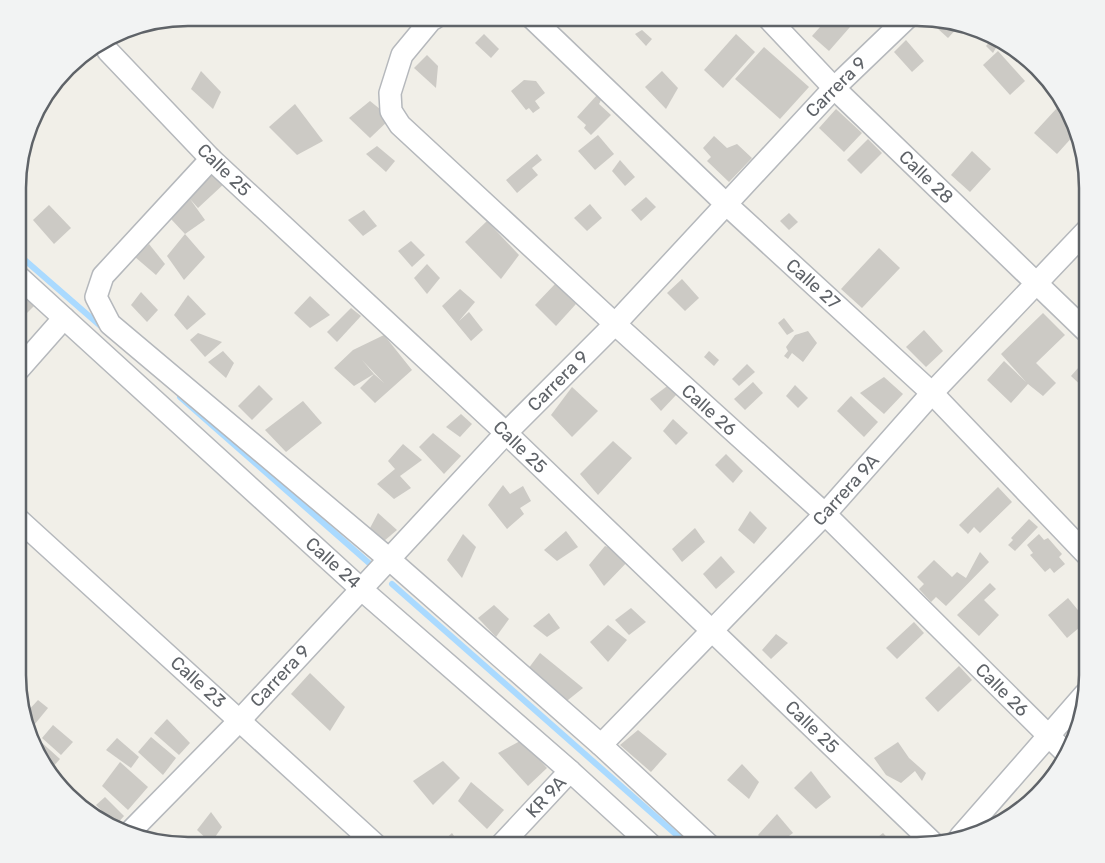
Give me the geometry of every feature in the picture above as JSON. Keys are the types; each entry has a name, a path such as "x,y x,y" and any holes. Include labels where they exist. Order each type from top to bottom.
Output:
{"street":[{"name":"Calle 26","path":"425,27 402,55 390,94 391,111 400,126 825,514 1060,749"},
{"name":"Calle 27","path":"541,27 726,204 932,393 1078,546"},
{"name":"Calle 28","path":"776,27 834,88 1079,324"},
{"name":"Carrera 9","path":"135,827 240,720 506,433 615,324 834,88 898,27"},
{"name":"Calle 25","path":"108,51 211,159 506,433 926,836"},
{"path":"211,159 103,276 96,297 110,324 389,559 600,745 700,837"},
{"name":"Carrera 9A","path":"600,745 825,514 932,393 1079,239"},
{"name":"Calle 24","path":"26,284 361,588 570,771 642,837"},
{"path":"26,361 64,318"},
{"name":"Calle 23","path":"27,527 366,836"},
{"path":"968,828 1075,705"},
{"name":"KR 9A","path":"509,836 570,771"}],"building":[{"path":"820,27 850,27 829,51 812,36"},
{"path":"937,28 955,31 948,38"},
{"path":"642,30 652,39 646,46 635,34"},
{"path":"484,34 499,49 491,58 475,43"},
{"path":"736,34 755,52 723,88 704,70"},
{"path":"906,40 924,61 912,72 894,52"},
{"path":"988,43 996,47 993,53 986,46"},
{"path":"764,47 809,87 780,119 735,79"},
{"path":"998,51 1025,81 1010,95 983,65"},
{"path":"427,55 438,66 436,88 414,68"},
{"path":"201,71 221,92 213,109 191,89"},
{"path":"662,71 678,88 666,109 645,87"},
{"path":"524,80 536,81 545,93 535,101 540,108 533,113 529,108 526,110 511,91"},
{"path":"598,94 602,98 599,104 611,115 591,135 584,128 586,125 577,117"},
{"path":"370,101 391,118 370,138 349,118"},
{"path":"295,104 323,141 297,155 269,127"},
{"path":"1057,108 1071,139 1057,154 1034,133"},
{"path":"836,109 862,133 844,152 819,128"},
{"path":"598,135 614,154 595,170 578,151"},
{"path":"714,136 727,148 737,144 752,158 729,182 707,161 711,157 703,148"},
{"path":"868,139 882,153 861,174 847,160"},
{"path":"377,146 395,161 386,172 366,154"},
{"path":"972,151 991,169 970,192 951,175"},
{"path":"537,154 542,160 532,168 538,175 517,193 506,180"},
{"path":"620,160 635,177 625,186 612,171"},
{"path":"213,170 226,182 198,208 190,199 205,220 185,234 171,219 187,196"},
{"path":"646,197 656,207 641,221 631,210"},
{"path":"590,204 602,218 587,231 574,218"},
{"path":"49,205 71,228 54,244 33,220"},
{"path":"364,210 377,226 363,236 348,220"},
{"path":"789,213 798,222 789,230 780,221"},
{"path":"487,221 519,255 501,279 465,242"},
{"path":"185,234 205,257 184,280 167,256"},
{"path":"411,241 425,255 412,267 398,251"},
{"path":"149,244 165,264 156,275 135,257"},
{"path":"879,248 900,268 862,308 841,289"},
{"path":"427,264 440,278 427,294 414,278"},
{"path":"682,279 699,298 685,311 667,293"},
{"path":"556,283 576,304 556,326 535,305"},
{"path":"460,289 475,302 459,321 469,312 483,330 471,341 442,306"},
{"path":"141,292 158,310 147,322 131,305"},
{"path":"188,295 206,314 187,330 174,315"},
{"path":"310,296 330,315 310,328 294,313"},
{"path":"26,298 34,306 26,314"},
{"path":"351,308 361,316 337,342 327,332"},
{"path":"1043,313 1065,335 1036,363 1056,383 1043,396 1028,384 1011,403 987,380 1004,361 1026,382 1001,354"},
{"path":"784,318 794,331 787,335 778,323"},
{"path":"924,330 943,351 926,367 906,347"},
{"path":"808,331 817,343 803,362 792,353 788,359 784,356 788,351 786,347 795,335"},
{"path":"198,333 222,342 205,357 190,340"},
{"path":"384,335 412,370 375,403 360,388 374,374 354,386 334,368 353,350","holes":["362,360 384,383 374,374"]},
{"path":"223,351 234,363 226,378 208,362"},
{"path":"709,351 719,360 714,366 704,357"},
{"path":"747,364 755,372 739,386 732,379"},
{"path":"1079,367 1079,383 1071,376"},
{"path":"884,377 903,394 884,414 860,393"},
{"path":"753,382 763,393 745,410 734,399"},
{"path":"670,384 677,394 661,411 650,399"},
{"path":"259,385 273,399 252,420 238,406"},
{"path":"795,385 808,398 798,408 786,396"},
{"path":"572,387 598,411 572,437 551,415"},
{"path":"851,396 878,422 864,437 837,411"},
{"path":"303,401 322,423 286,452 265,430"},
{"path":"461,414 472,424 460,437 446,427"},
{"path":"673,419 688,433 676,445 663,431"},
{"path":"433,433 461,456 444,474 419,447"},
{"path":"613,441 632,458 598,495 580,474"},
{"path":"403,444 422,460 400,476 411,488 394,499 377,484 395,469 388,461"},
{"path":"726,454 743,471 733,483 715,465"},
{"path":"503,485 510,494 523,486 531,501 520,508 524,514 507,529 488,505"},
{"path":"998,487 1012,502 980,533 974,527 968,534 959,525"},
{"path":"750,511 767,528 754,544 738,530"},
{"path":"378,513 397,530 384,541 370,528"},
{"path":"1029,519 1038,527 1015,551 1008,545 1013,540 1011,538"},
{"path":"695,528 705,542 682,562 672,549"},
{"path":"566,531 578,547 557,561 544,550"},
{"path":"463,534 476,547 462,578 447,560"},
{"path":"1039,534 1044,540 1048,538 1062,554 1059,557 1065,564 1054,573 1050,568 1045,572 1030,555 1033,553 1027,545"},
{"path":"605,546 633,556 604,586 589,565"},
{"path":"980,552 989,562 946,606 936,597 931,602 919,589 924,584 917,577 934,560 952,577 957,572 966,578"},
{"path":"721,556 735,572 716,589 703,574"},
{"path":"990,583 996,589 984,600 999,615 979,636 957,615"},
{"path":"1068,598 1078,610 1078,629 1067,638 1048,615"},
{"path":"494,605 509,619 496,637 478,618"},
{"path":"631,608 646,622 629,635 615,620"},
{"path":"549,613 560,628 547,637 533,626"},
{"path":"914,622 924,633 897,659 886,648"},
{"path":"608,625 627,640 608,662 590,642"},
{"path":"776,634 788,643 771,659 762,650"},
{"path":"540,653 583,688 563,704 528,669"},
{"path":"959,666 972,680 938,712 925,698"},
{"path":"310,673 345,707 330,731 291,694"},
{"path":"38,700 48,708 35,724 30,709"},
{"path":"167,719 190,743 179,755 154,733"},
{"path":"53,725 73,742 61,755 42,738"},
{"path":"638,730 667,754 651,772 620,745"},
{"path":"151,737 176,758 163,775 138,752"},
{"path":"117,738 139,757 131,768 106,750"},
{"path":"522,740 547,768 528,786 498,753"},
{"path":"41,742 60,759 54,765"},
{"path":"898,742 909,758 926,773 922,781 915,771 901,783 886,775 874,758"},
{"path":"443,761 460,778 433,805 413,781"},
{"path":"120,762 148,787 128,810 102,786"},
{"path":"742,764 759,782 749,799 727,780"},
{"path":"811,771 831,797 816,809 794,788"},
{"path":"471,782 504,810 487,829 458,801"},
{"path":"105,797 124,816 120,821 107,815 96,805"},
{"path":"211,812 222,827 216,836 203,836 197,830"},
{"path":"777,814 793,833 788,837 760,837 758,835"},
{"path":"883,833 887,837 878,837"}],"waterway":[{"path":"26,261 104,329"},
{"path":"180,397 369,563"},
{"path":"392,584 679,837"}]}
